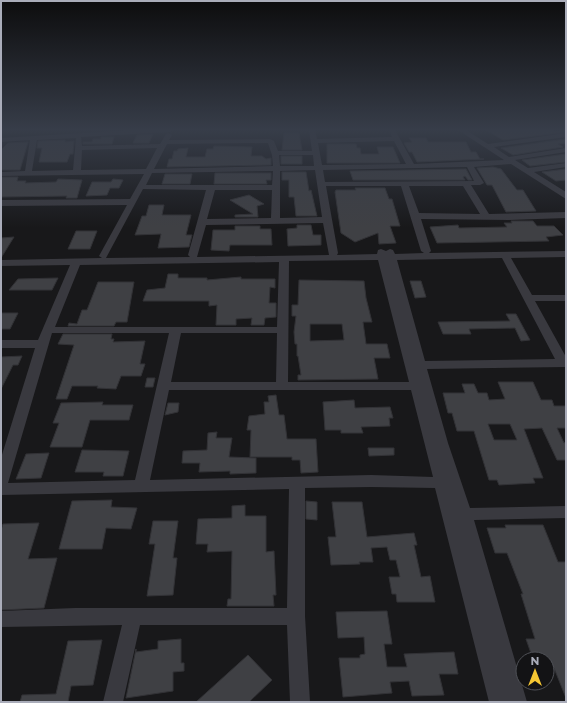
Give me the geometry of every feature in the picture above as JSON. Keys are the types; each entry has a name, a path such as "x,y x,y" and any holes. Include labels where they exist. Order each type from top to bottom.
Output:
{"street":[{"path":"28,174 30,163"},
{"path":"77,172 78,163"},
{"path":"104,256 152,163"},
{"path":"275,163 275,221"},
{"path":"317,163 333,253"},
{"path":"1,174 469,165 487,163"},
{"path":"515,163 565,194"},
{"path":"321,184 480,183 469,165"},
{"path":"526,171 566,165"},
{"path":"202,188 205,169"},
{"path":"404,184 416,216 426,251"},
{"path":"466,184 486,216"},
{"path":"139,188 276,188"},
{"path":"193,255 211,188"},
{"path":"1,203 132,202"},
{"path":"416,216 566,215"},
{"path":"203,222 328,220"},
{"path":"1,263 284,259 426,251 566,249"},
{"path":"1,258 333,253 505,255 566,254"},
{"path":"386,254 420,365 500,702"},
{"path":"386,254 416,386 447,483 464,514 517,702"},
{"path":"420,365 564,363 505,255"},
{"path":"282,386 284,259"},
{"path":"1,482 42,344 77,261"},
{"path":"528,298 566,298"},
{"path":"48,330 282,330"},
{"path":"141,485 176,330"},
{"path":"1,344 42,344"},
{"path":"163,386 416,386"},
{"path":"1,489 371,481 447,483"},
{"path":"297,483 296,616 300,702"},
{"path":"464,514 566,512"},
{"path":"1,619 41,617 219,618 296,616"},
{"path":"113,702 133,618"}],"building":[{"path":"1,163 22,163 20,170 1,170"},
{"path":"168,163 271,163 271,165 167,167"},
{"path":"281,163 302,163 302,164"},
{"path":"327,163 400,163 400,163"},
{"path":"526,163 559,163 530,166"},
{"path":"493,167 501,169 517,190 523,190 536,211 506,212 492,185 487,185 477,168"},
{"path":"466,169 472,180 468,180 465,176 463,177 465,180 353,180 350,171"},
{"path":"566,169 566,180 556,181 542,172"},
{"path":"282,172 306,172 309,191 311,190 317,216 296,216 294,197 289,197 289,180 282,180"},
{"path":"215,173 271,173 271,180 266,180 267,184 214,184"},
{"path":"165,174 192,174 190,184 162,184"},
{"path":"1,177 18,177 17,181 26,181 25,183 56,182 58,179 82,180 77,198 66,198 67,196 1,197"},
{"path":"113,179 123,180 119,188 110,188 107,195 86,196 92,182 111,182"},
{"path":"355,188 385,188 389,199 392,199 400,226 390,226 396,243 379,244 378,233 355,242 341,233 335,192 336,190 356,190"},
{"path":"249,195 264,204 257,206 258,217 235,217 235,215 253,214 230,200"},
{"path":"149,205 164,205 162,215 191,215 186,235 192,235 189,247 158,248 161,234 135,235 142,216 146,216"},
{"path":"511,221 533,221 537,226 554,226 563,235 546,237 549,241 437,243 430,227 458,225 459,228 507,227 504,223 512,223"},
{"path":"297,225 311,225 313,235 321,235 321,245 288,246 287,229 297,228"},
{"path":"235,226 260,226 260,229 271,229 272,245 230,245 229,251 211,250 213,230 235,230"},
{"path":"76,231 97,231 90,249 68,249"},
{"path":"14,237 1,258 1,238"},
{"path":"168,274 178,274 178,278 207,278 207,280 241,277 241,279 275,279 275,288 270,287 269,303 276,303 276,317 265,318 264,325 251,325 252,318 236,319 236,325 216,325 217,305 209,306 209,301 143,301 147,290 165,288"},
{"path":"58,278 52,290 9,290 18,279"},
{"path":"299,280 364,281 366,298 372,322 363,322 366,344 387,344 390,358 374,358 378,379 298,380 298,375 301,375 297,356 297,344 295,344 294,332 296,316 292,316 292,305 298,305","holes":["310,324 342,324 344,340 310,341"]},
{"path":"410,281 421,281 426,297 415,298"},
{"path":"98,282 134,282 127,322 116,322 114,326 68,326 69,323 77,324 82,310 87,310"},
{"path":"1,313 18,313 10,329 1,329"},
{"path":"506,314 516,314 530,340 521,341 515,328 469,329 471,334 443,334 438,322 510,321"},
{"path":"63,334 112,334 111,339 114,339 113,342 145,341 140,364 145,364 141,376 121,376 116,389 97,388 98,386 72,386 67,399 56,399 74,345 58,344"},
{"path":"22,356 18,365 13,365 1,389 1,357"},
{"path":"147,378 155,378 153,387 145,387"},
{"path":"498,382 533,382 541,400 552,400 554,406 566,406 566,428 557,428 564,443 566,442 566,460 557,460 542,428 524,429 543,478 533,478 535,483 499,485 497,480 489,480 474,431 457,431 452,413 448,413 443,393 465,393 462,384 474,384 478,393 487,393 489,400 505,399","holes":["488,424 510,424 517,440 494,440"]},
{"path":"276,395 279,415 284,415 287,439 316,439 318,472 301,473 300,460 292,460 292,457 250,457 251,430 247,430 249,416 265,414 264,402 269,402 268,396"},
{"path":"354,400 355,408 390,407 393,418 389,418 390,426 361,427 363,433 341,433 341,430 325,430 323,402"},
{"path":"103,402 102,405 133,405 129,420 90,420 82,447 50,447 59,423 53,423 61,403"},
{"path":"168,403 179,403 178,412 165,415"},
{"path":"217,432 216,438 232,438 229,457 256,458 256,473 230,474 230,471 199,472 200,463 182,463 183,451 207,450 208,433"},
{"path":"368,448 394,448 394,455 369,456"},
{"path":"82,450 129,451 123,476 103,476 104,472 75,472"},
{"path":"49,453 41,478 16,479 26,454"},
{"path":"112,500 111,507 137,508 131,529 106,528 102,549 59,549 72,501"},
{"path":"306,501 317,502 317,520 306,519"},
{"path":"332,502 362,502 367,537 414,533 417,545 414,545 421,577 430,576 435,602 397,602 396,594 392,594 389,577 400,577 396,560 390,560 387,547 371,548 373,562 331,565 328,537 336,537"},
{"path":"245,505 245,516 266,516 266,552 274,551 276,595 273,595 274,606 227,606 228,599 231,599 232,551 207,552 208,544 196,544 198,519 232,518 232,506"},
{"path":"153,521 178,521 173,558 177,558 173,595 147,596 155,544 149,544"},
{"path":"39,523 28,559 57,558 44,608 1,610 1,530 3,524"},
{"path":"505,525 543,525 558,562 566,562 566,698 555,670 555,651 530,651 526,639 535,639 521,594 523,594 507,553 495,553 487,528 506,528"},
{"path":"387,611 392,644 384,644 387,667 407,667 404,654 454,652 458,674 439,674 444,695 412,696 409,681 390,682 392,693 343,697 339,658 360,658 360,655 365,654 364,637 338,638 336,612"},
{"path":"181,639 181,663 184,663 184,671 173,672 173,691 126,698 136,649 136,652 158,649 158,641"},
{"path":"102,640 93,685 71,686 68,702 20,702 22,695 56,694 68,641"},
{"path":"248,655 272,680 249,702 196,702"}]}
